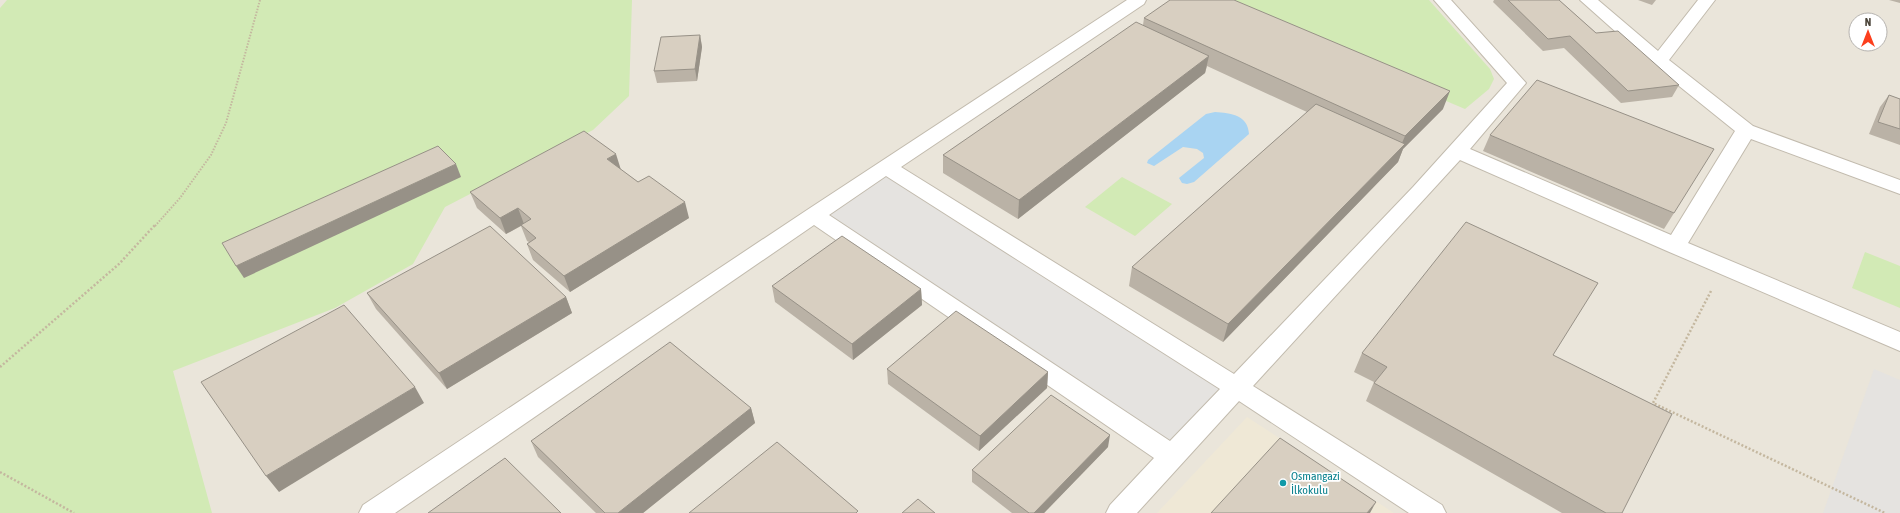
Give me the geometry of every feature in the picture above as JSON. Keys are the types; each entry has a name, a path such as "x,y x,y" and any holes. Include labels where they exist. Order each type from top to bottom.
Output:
{"street":[{"path":"373,513 814,215 1138,0"},
{"path":"1120,513 1236,387 1458,151 1516,83 1442,0"},
{"path":"1588,0 1659,61 1746,130 1900,187"},
{"path":"1659,61 1707,0"},
{"path":"1675,246 1746,130"},
{"path":"1458,151 1723,267 1900,342"},
{"path":"886,167 1236,387 1432,513"},
{"path":"814,215 1172,456"}],"path":[{"path":"0,367 119,264 180,198 211,155 226,123 260,0"},
{"path":"1723,267 1653,403 1885,513"},
{"path":"0,472 74,513"}],"shaded area":[{"path":"0,0 1900,0 1900,513 0,513"},
{"path":"886,167 1236,387 1172,456 814,215"},
{"path":"1874,369 1900,380 1900,513 1823,513"},
{"path":"1247,417 1394,513 1157,513"}],"green space":[{"path":"7,0 632,0 629,96 593,130 445,207 413,264 335,308 173,371 212,513 0,513 0,8"},
{"path":"1208,0 1429,0 1490,69 1494,79 1489,89 1465,109"},
{"path":"1122,177 1172,204 1135,236 1085,207"},
{"path":"1865,252 1900,266 1900,308 1852,288"}],"water":[{"path":"1215,112 1238,116 1246,123 1249,134 1194,182 1187,184 1182,183 1179,178 1204,158 1203,153 1197,149 1183,147 1154,166 1147,163 1148,160 1206,114"}],"building":[{"path":"1170,0 1234,0 1450,91 1405,136 1144,18"},
{"path":"1508,0 1559,0 1596,33 1618,31 1679,85 1628,91 1570,36 1548,39"},
{"path":"1136,22 1209,56 1019,200 943,155"},
{"path":"700,35 695,69 654,71 661,37"},
{"path":"1537,80 1714,149 1674,213 1490,135"},
{"path":"1889,95 1900,99 1900,129 1878,122"},
{"path":"1316,104 1405,144 1228,324 1132,267"},
{"path":"584,131 616,154 607,159 638,182 649,176 685,202 564,276 527,244 536,238 521,225 531,219 518,208 500,218 470,192"},
{"path":"438,146 456,164 236,266 222,243"},
{"path":"1466,222 1598,283 1553,355 1672,414 1622,513 1606,513 1374,383 1387,367 1362,353"},
{"path":"490,226 566,297 439,373 367,293"},
{"path":"842,236 921,289 852,344 772,286"},
{"path":"344,305 415,387 266,476 201,382"},
{"path":"956,311 1048,372 980,436 887,369"},
{"path":"670,342 751,408 618,513 605,513 531,441"},
{"path":"1051,395 1110,435 1034,513 1029,513 972,470"},
{"name":"Osmangazi İlkokulu","path":"1280,438 1376,502 1367,513 1211,513"},
{"path":"777,442 858,511 856,513 689,513"},
{"path":"505,458 561,513 428,513"},
{"path":"918,499 935,513 902,513"}],"place":[{"name":"Osmangazi İlkokulu","path":"1283,483"}]}
